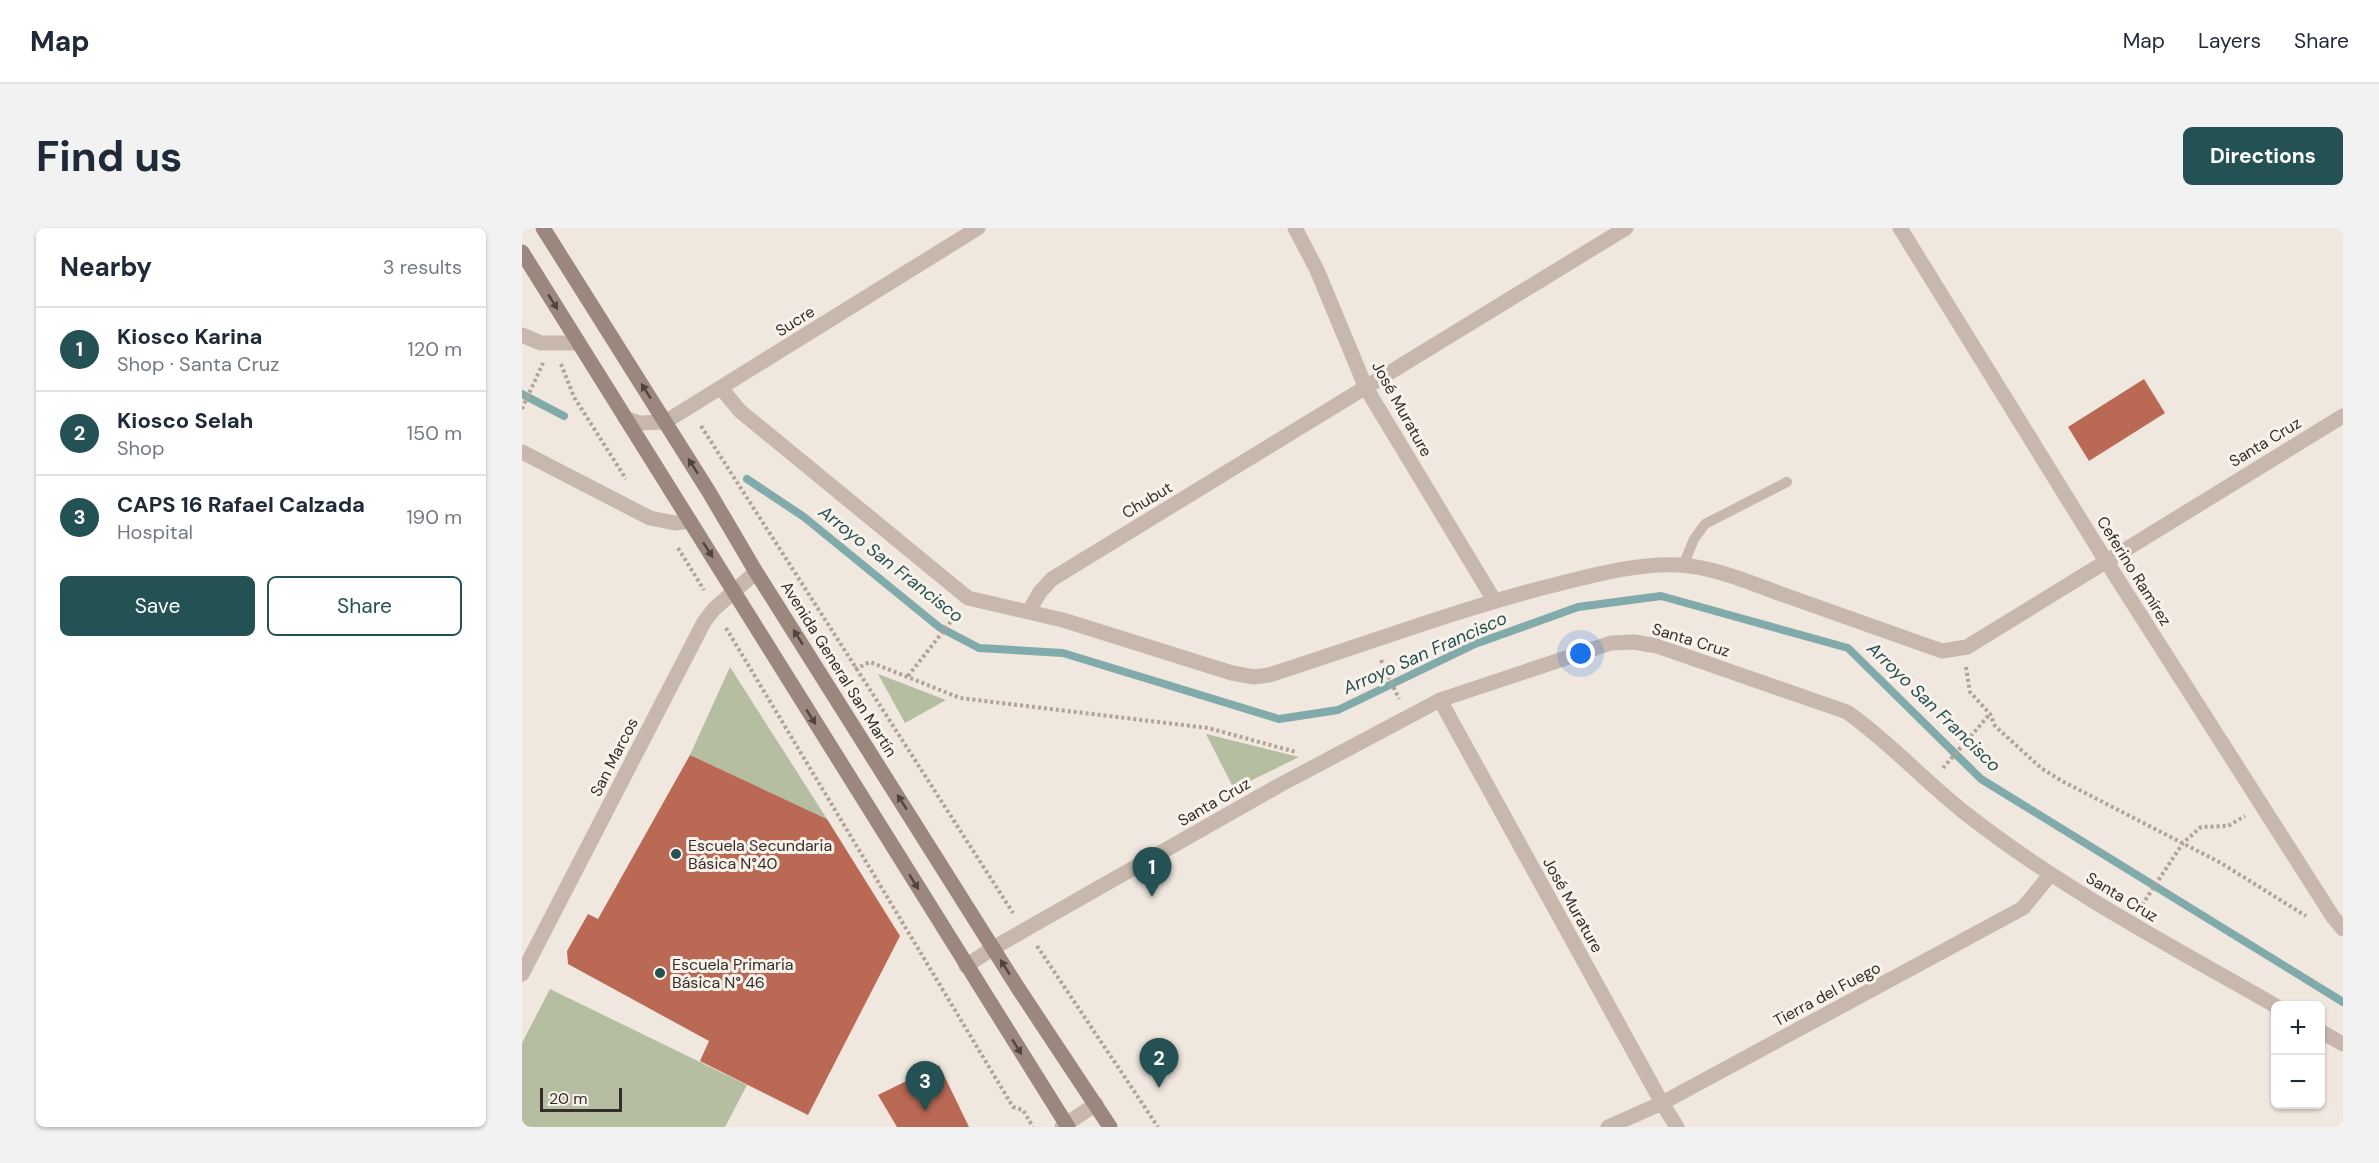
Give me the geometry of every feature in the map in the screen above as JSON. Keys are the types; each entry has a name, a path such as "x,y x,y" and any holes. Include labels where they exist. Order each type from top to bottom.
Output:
{"main road":[{"name":"Avenida General San Martín","path":"543,228 993,948 1110,1127"},
{"path":"522,252 1065,1126"}],"street":[{"name":"Sucre","path":"665,422 978,228"},
{"name":"José Murature","path":"1295,228 1317,270 1366,388 1494,600"},
{"name":"Chubut","path":"1029,612 1040,592 1052,579 1626,228"},
{"name":"Ceferino Ramírez","path":"1900,228 2106,561 2333,917 2343,929"},
{"path":"522,335 541,343 579,343"},
{"path":"721,388 740,411 968,598 1063,620 1232,673 1254,677 1269,675 1494,600 1581,578 1643,566 1683,566 1743,580 1942,651 1963,648"},
{"name":"Santa Cruz","path":"1963,648 2343,416"},
{"path":"629,425 665,422"},
{"path":"522,452 650,518 663,522 690,521"},
{"name":"San Marcos","path":"522,974 704,622 714,609 756,572"},
{"name":"Santa Cruz","path":"966,966 993,948 1278,786 1440,700 1611,644 1634,642 1657,646 1847,712 1869,728 1968,815 2050,875 2129,923 2271,1002"},
{"name":"José Murature","path":"1440,700 1677,1127"},
{"name":"Tierra del Fuego","path":"1608,1127 1662,1103 2023,908 2050,875"},
{"path":"2325,1034 2343,1044"},
{"path":"1065,1126 1096,1104"}],"lane":[{"path":"1683,566 1694,539 1705,524 1787,482"}],"path":[{"path":"554,344 574,397 624,478 633,483"},
{"path":"522,409 540,370"},
{"path":"700,426 1007,906 1158,1127"},
{"path":"663,522 1013,1107 1023,1110 1033,1127"},
{"path":"908,676 957,614"},
{"path":"1963,648 1970,692 1990,714 1995,726 2041,768 2062,782 2221,862 2314,921 2308,911"},
{"path":"855,669 870,662 960,698 1208,728 1303,753"},
{"path":"1384,667 1400,701"},
{"path":"1930,782 1982,726 1990,714"},
{"path":"2146,901 2183,843 2201,826 2228,826 2262,806"}],"green space":[{"path":"730,667 827,819 690,755"},
{"path":"878,674 946,700 905,723"},
{"path":"1206,734 1299,757 1234,789"},
{"path":"550,989 747,1085 725,1127 522,1127 522,1043"}],"building":[{"path":"2144,379 2165,413 2089,461 2068,427"},
{"path":"690,755 827,819 900,936 808,1115 700,1061 709,1041 568,964 567,951 588,914 598,919"},
{"path":"939,1065 969,1127 897,1127 878,1095"}],"waterway":[{"name":"Arroyo San Francisco","path":"522,394 564,416"},
{"name":"Arroyo San Francisco","path":"747,479 804,517 939,627 979,648 1063,653 1279,719 1338,710 1475,644 1578,607 1661,596 1848,648 1981,779 2343,1002"}],"place":[{"name":"Escuela Secundaria Básica N°40","path":"676,854"},
{"name":"Kiosco Karina","path":"1152,897"},
{"name":"Escuela Primaria Básica N° 46","path":"660,973"},
{"name":"Kiosco Selah","path":"1159,1088"},
{"name":"CAPS 16 Rafael Calzada","path":"925,1111"}]}
